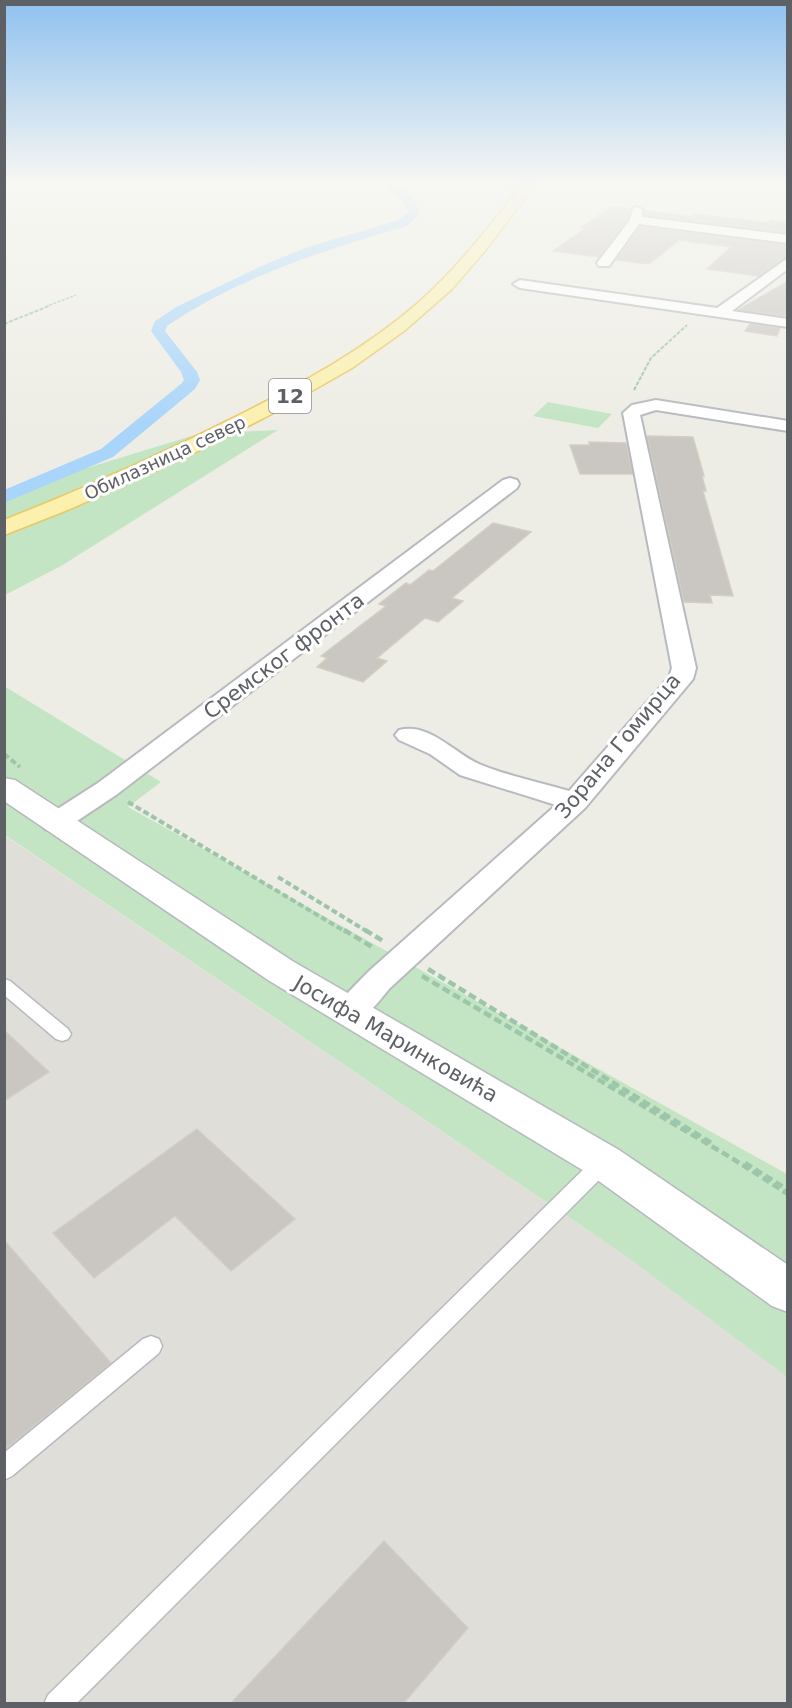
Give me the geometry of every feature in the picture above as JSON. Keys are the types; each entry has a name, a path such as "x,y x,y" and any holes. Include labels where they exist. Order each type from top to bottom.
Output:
{"main road":[{"name":"Обилазница север","path":"4,528 161,463 283,400 372,346 407,320 445,287 464,264"}],"street":[{"path":"720,313 786,264"},
{"path":"520,284 788,323"},
{"path":"631,413 638,408 656,405 788,426"},
{"name":"Зорана Гомирца","path":"350,1011 379,980 575,802 681,679 684,668 631,413"},
{"name":"Сремског фронта","path":"55,823 106,789 510,484"},
{"path":"408,735 439,749 469,769 575,802"},
{"name":"Јосифа Маринковића","path":"4,787 281,971 604,1162 788,1291"}],"lane":[{"path":"4,985 62,1034"},
{"path":"57,1704 604,1162"},
{"path":"4,1468 151,1346"}],"path":[{"path":"4,324 76,295"},
{"path":"631,413 634,387 651,358 703,311"},
{"path":"278,877 788,1190"}],"shaded area":[{"path":"4,835 623,1254 787,1377 787,1703 5,1703"}],"green space":[{"path":"548,402 612,414 598,428 533,416"},
{"path":"278,430 61,566 5,595 5,493 198,434"},
{"path":"4,686 161,782 128,807 787,1174 787,1377 623,1254 5,835"}],"building":[{"path":"713,264 776,264 758,276 707,269"},
{"path":"788,281 788,309 785,316 738,310"},
{"path":"750,324 780,328 777,336 745,331"},
{"path":"647,436 693,437 704,476 702,476 706,491 703,491 733,596 710,595 712,603 684,602"},
{"path":"589,442 626,443 633,474 580,474 570,445 590,445"},
{"path":"493,523 531,532 452,598 463,601 438,622 425,618 377,658 387,661 363,682 317,667 327,658 321,656 386,606 379,604 406,583 410,585 429,570 433,571"},
{"path":"4,1030 49,1072 4,1101"},
{"path":"197,1129 295,1219 231,1271 175,1216 94,1278 53,1233"},
{"path":"4,1240 111,1363 4,1450"},
{"path":"384,1541 468,1628 403,1704 230,1704"}],"waterway":[{"path":"4,497 107,453 189,386 192,380 189,372 158,331 160,324 181,310 279,264"}]}
